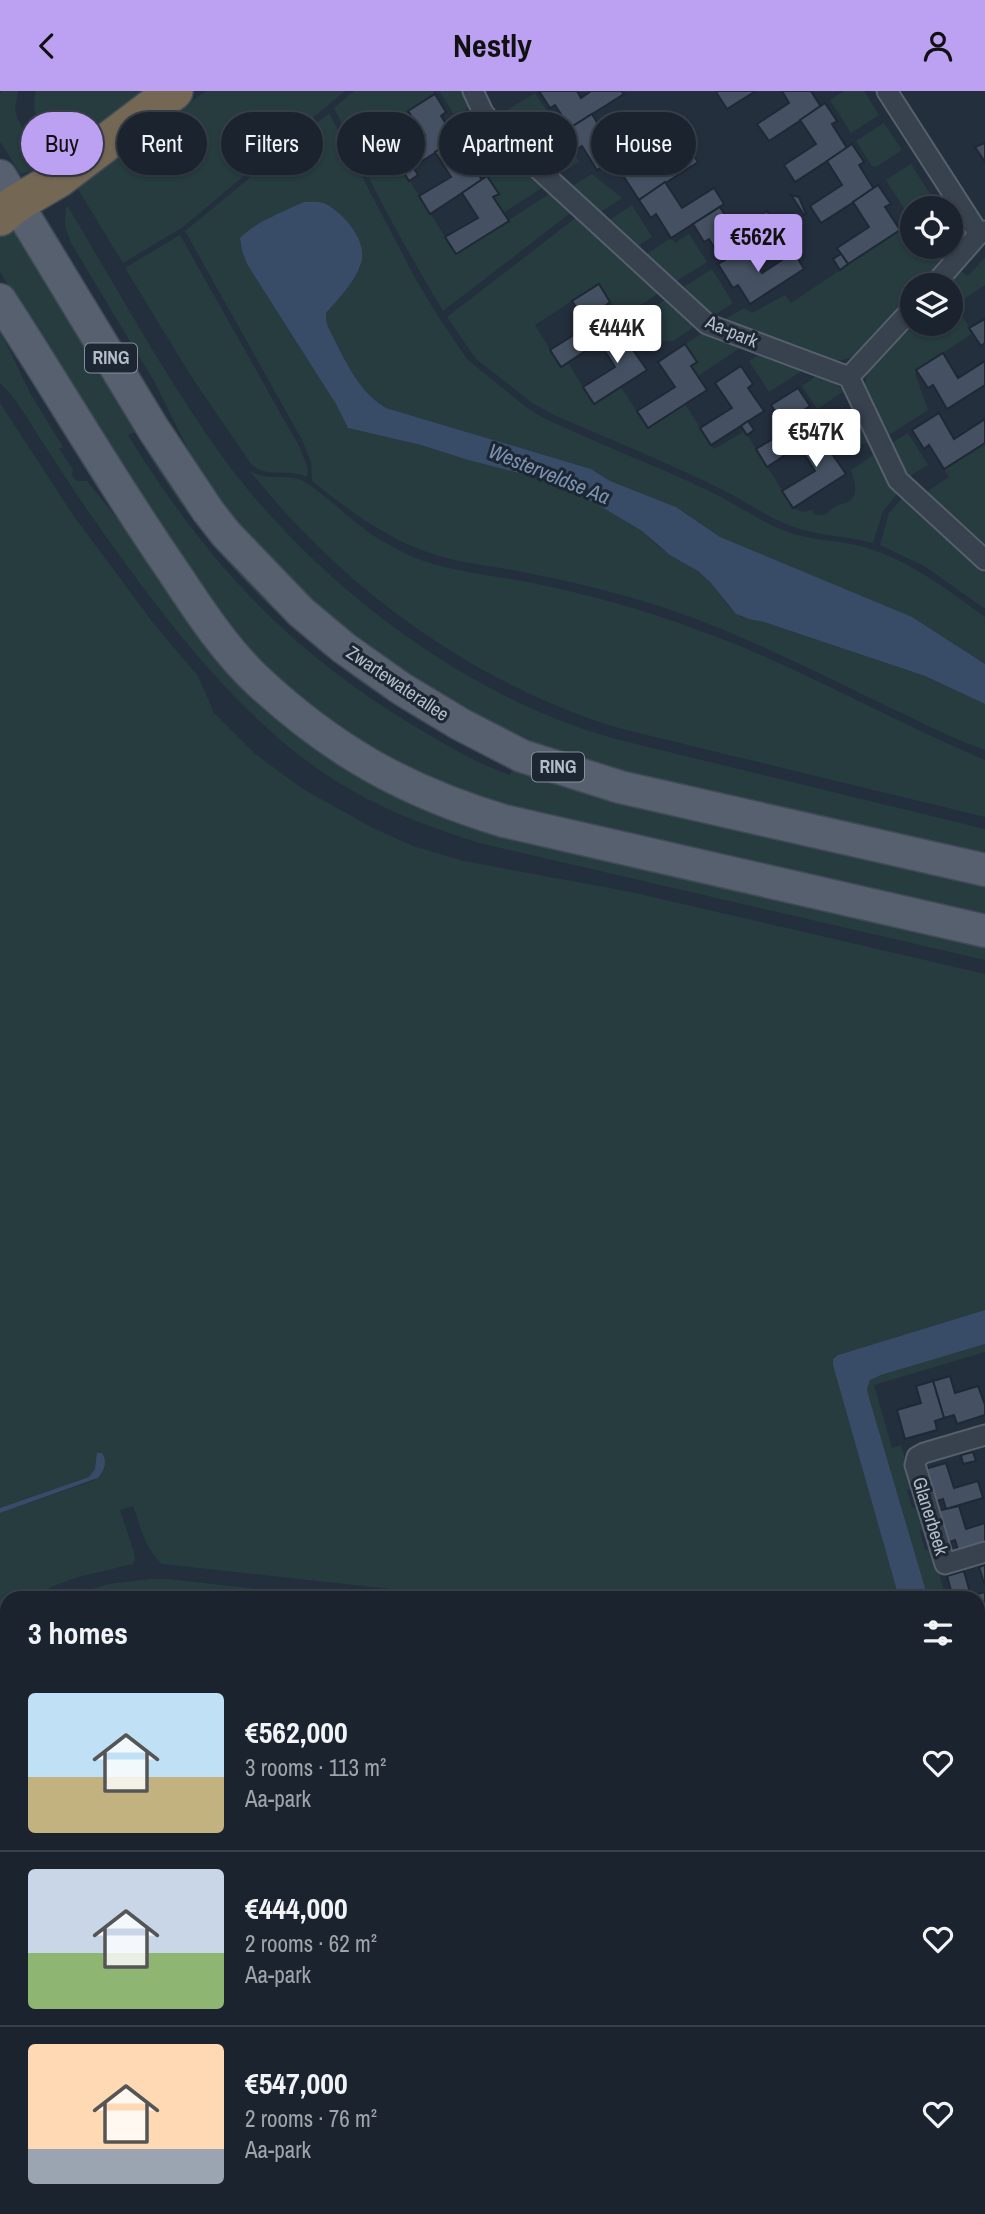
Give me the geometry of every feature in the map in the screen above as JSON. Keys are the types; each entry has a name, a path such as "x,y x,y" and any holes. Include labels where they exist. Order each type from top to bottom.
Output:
{"highway":[{"path":"4,200 68,172 174,91"}],"main road":[{"name":"Zwartewaterallee","path":"4,200 154,430 226,534 301,612 344,648 402,689 460,724 522,755 620,787 985,870"},
{"path":"0,300 136,518 217,634 257,680 332,743 381,773 430,796 504,821 985,931"}],"street":[{"name":"Aa-park","path":"473,91 483,112 497,131 707,324 849,377"},
{"path":"887,91 982,233 945,273"},
{"path":"900,322 849,377 898,479 985,560"},
{"name":"Glanerbeek","path":"985,1435 924,1453 917,1457 915,1465 945,1564 985,1552"}],"green space":[{"path":"18,91 15,109 21,125 21,174 0,141 0,93"},
{"path":"36,91 152,91 123,112 117,112 117,117 103,127 103,112 36,112"},
{"path":"206,91 345,91 320,112 221,112 221,175 245,175 183,227 123,263 76,186 88,175 103,175 103,164 117,154 117,175 207,175 207,112 177,112"},
{"path":"354,91 433,91 435,94 407,112 337,112 337,114 334,108"},
{"path":"439,91 464,91 471,106 461,112 452,112"},
{"path":"844,91 864,91 879,115 851,133 830,100"},
{"path":"535,93 548,112 504,112"},
{"path":"329,113 337,128 337,175 361,175 414,276 467,359 542,417 703,488 777,527 805,537 874,550 908,565 985,617 985,664 912,618 720,537 676,507 610,481 591,469 386,408 359,382 328,327 326,313 355,276 362,256 348,223 325,203 314,202 269,218 240,242 247,264 295,337 348,428 421,445 538,478 595,503 642,531 658,546 698,571 741,617 764,622 925,676 985,704 985,750 938,731 768,649 691,617 586,586 460,561 424,551 380,529 312,481 311,462 302,440 185,231 253,175 323,175 323,118"},
{"path":"884,123 902,150 876,167 872,166 856,141"},
{"path":"911,164 931,196 900,196 900,202 886,180"},
{"path":"367,175 406,175 456,254 552,192 573,211 443,311"},
{"path":"533,175 545,186 503,213 493,197 499,194 487,176"},
{"path":"593,175 622,198 599,213 571,187"},
{"path":"632,205 652,237 636,247 608,221"},
{"path":"66,207 163,366 224,459 262,506 304,551 402,633 455,668 510,698 567,723 624,741 985,829 985,856 633,776 559,754 498,729 460,709 337,627 230,517 201,475 154,381 71,243 65,226"},
{"path":"578,216 661,292 620,318 598,284 535,325 561,367 568,363 594,404 621,387 648,428 685,404 714,449 745,431 793,508 803,512 812,510 815,515 825,514 852,499 855,487 851,470 875,454 888,481 898,493 883,511 873,543 813,532 784,523 697,477 554,415 531,402 476,359 447,317"},
{"path":"12,225 134,419 425,718 985,882 985,918 508,809 456,792 357,744 279,682 238,639 125,477 0,272 0,235","holes":["135,432 162,477 193,520 226,560 298,632 378,694 421,722 512,769 510,775 470,757 406,721 321,662 284,630 249,596 186,521 128,435"]},
{"path":"900,230 900,259 946,259 933,273 900,273 900,310 862,351 844,359 825,359 722,321 744,308 752,313 785,295 791,303"},
{"path":"689,234 707,262 675,282 645,255 671,238 675,243"},
{"path":"180,235 300,448 308,469 307,477 264,471 251,464 191,376 125,268"},
{"path":"985,257 985,285 963,300 963,273 956,273 959,270 968,276"},
{"path":"712,269 733,303 713,316 682,288"},
{"path":"668,298 697,325 673,341 645,341 632,321"},
{"path":"963,317 973,333 917,370 915,373 928,410 886,437 865,390 869,371 900,334 900,336 963,336"},
{"path":"0,330 30,393 63,447 59,449 73,469 72,476 77,481 87,481 148,557 328,754 985,943 985,960 483,844 416,821 351,790 275,735 240,702 175,629 146,591 84,505 18,404 0,383"},
{"path":"706,331 743,346 698,376 691,366 697,362 685,344"},
{"path":"762,353 805,369 769,392 749,361"},
{"path":"819,374 844,391 817,409 802,386"},
{"path":"0,403 73,515 154,624 198,676 214,713 255,754 303,789 371,827 413,846 464,861 631,892 985,974 985,1310 838,1355 833,1359 897,1591 409,1591 162,1564 147,1544 133,1506 120,1510 134,1552 133,1564 78,1577 44,1591 0,1591 0,1513 95,1480 102,1474 96,1466 89,1477 0,1508"},
{"path":"855,409 869,443 842,446 828,426"},
{"path":"908,433 928,465 908,477 889,445"},
{"path":"985,443 985,548 925,493 949,477 944,469"},
{"path":"249,470 262,476 305,482 372,534 413,557 443,567 557,588 637,609 769,658 985,760 985,817 626,730 540,699 456,654 378,599 302,530"},
{"path":"903,497 985,573 985,609 926,567 880,545 889,513"},
{"path":"985,1344 985,1352 874,1385 892,1448 901,1445 914,1488 907,1490 912,1508 919,1507 926,1529 920,1531 925,1550 932,1548 944,1591 926,1591 867,1390 870,1380"},
{"path":"168,1579 273,1591 86,1591 108,1584"}],"water":[{"name":"Westerveldse Aa","path":"304,202 326,204 347,221 358,237 361,263 346,290 326,313 326,320 352,372 376,401 386,408 591,469 610,481 676,507 720,537 912,617 985,664 985,704 925,676 736,614 698,571 670,555 642,531 562,487 421,445 348,428 336,404 247,264 242,251 240,238 247,232 270,217"},
{"path":"985,1310 985,1344 881,1375 870,1380 867,1390 926,1591 897,1591 833,1365 833,1359 838,1355"},
{"path":"97,1453 102,1453 105,1463 98,1478 0,1513 0,1508 89,1477 95,1469"}],"building":[{"path":"539,91 577,91 581,98 591,91 621,91 624,94 595,112 591,112 591,115 577,124 577,112 560,112 555,105 550,108"},
{"path":"756,91 727,109 716,92"},
{"path":"782,91 811,91 821,107 769,141 757,124 789,103"},
{"path":"435,94 446,112 439,112 439,150 425,159 425,112 408,111"},
{"path":"825,103 837,121 832,124 847,148 795,182 784,165 816,144 800,120"},
{"path":"591,115 591,160 582,146 577,149 577,123"},
{"path":"985,143 985,162 975,147"},
{"path":"852,144 864,162 859,165 874,189 821,223 810,206 842,185 827,161"},
{"path":"405,175 418,175 409,181"},
{"path":"450,175 479,175 482,180 430,214 419,196 451,177"},
{"path":"623,175 678,175 639,200"},
{"path":"487,176 499,194 493,197 509,221 456,254 445,237 478,218 462,193"},
{"path":"665,182 682,208 714,188 724,204 671,238 656,214 651,218 639,200"},
{"path":"878,185 891,204 885,207 900,230 848,264 837,248 869,227 853,202"},
{"path":"791,195 799,197 806,214 804,215"},
{"path":"720,207 735,231 767,211 778,228 724,263 709,239 704,242 693,224"},
{"path":"746,248 762,273 794,252 804,269 750,304 738,285 733,288 718,264"},
{"path":"841,254 848,264 840,270 833,259"},
{"path":"599,284 610,302 605,306 619,329 561,367 550,350 588,326 572,301"},
{"path":"985,319 985,343 981,346 969,328"},
{"path":"625,325 636,343 631,347 647,370 594,404 583,387 615,367 599,342"},
{"path":"685,344 697,362 691,366 707,390 648,428 637,411 675,387 658,362"},
{"path":"943,353 958,378 985,361 985,385 947,409 933,385 928,388 916,370"},
{"path":"741,366 753,384 748,388 764,411 711,445 700,428 732,408 715,383"},
{"path":"798,388 810,406 804,410 819,433 767,467 756,449 788,430 771,405"},
{"path":"939,413 954,439 985,419 985,443 944,469 929,445 924,449 912,430"},
{"path":"748,421 754,430 747,435 741,426"},
{"path":"824,429 836,448 830,451 846,474 793,508 782,491 815,471 799,446"},
{"path":"950,1376 955,1393 978,1386 985,1405 985,1415 957,1424 954,1415 944,1418 933,1381"},
{"path":"933,1381 944,1418 935,1421 937,1430 905,1439 897,1410 921,1403 916,1386"},
{"path":"973,1452 976,1461 963,1464 961,1455"},
{"path":"946,1463 954,1488 978,1481 983,1498 946,1509 943,1499 934,1502 925,1469"},
{"path":"959,1506 966,1529 985,1523 985,1542 958,1550 955,1540 947,1543 937,1511"},
{"path":"985,1565 985,1582 984,1583 979,1567"},
{"path":"964,1571 970,1591 951,1591 947,1576"}]}
